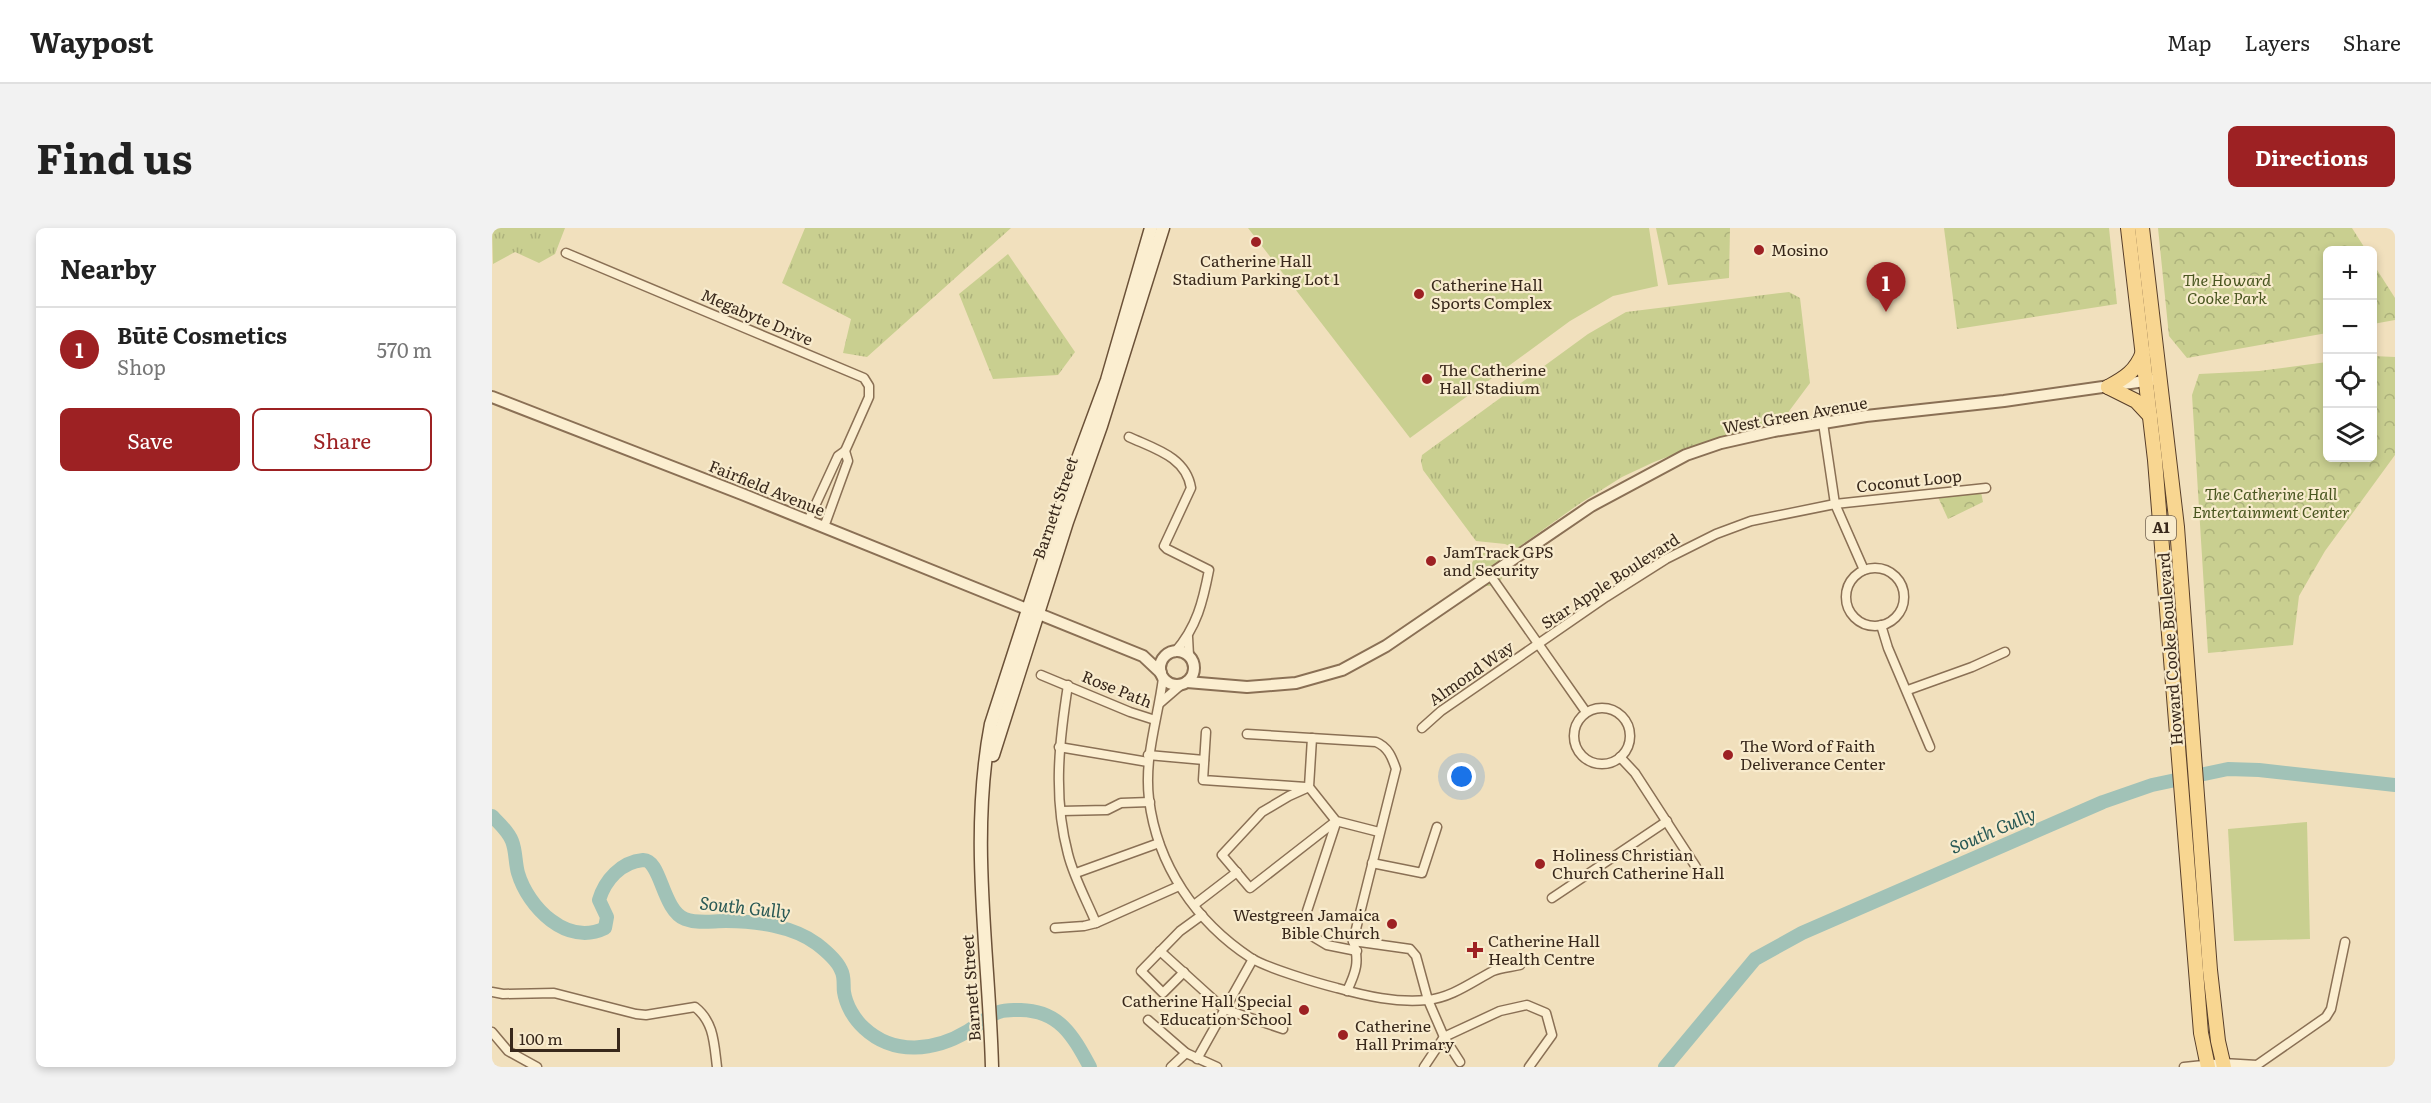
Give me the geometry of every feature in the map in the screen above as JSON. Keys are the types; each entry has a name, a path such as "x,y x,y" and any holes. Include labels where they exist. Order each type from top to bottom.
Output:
{"main road":[{"name":"Barnett Street","path":"1033,611 1070,480 1107,380 1151,228"},
{"name":"Barnett Street","path":"992,1067 990,996 980,867 980,799 991,724 1105,416 1163,228"},
{"name":"Howard Cooke Boulevard","path":"2128,228 2144,352 2154,380 2150,416 2201,1033 2208,1066"},
{"name":"Howard Cooke Boulevard","path":"2142,228 2154,380 2177,527 2210,970 2224,1065"},
{"path":"2108,387 2127,377 2139,364 2144,352"},
{"path":"2108,387 2136,401 2150,416"}],"street":[{"name":"Megabyte Drive","path":"566,253 864,378 869,386 869,397 845,451 837,456 807,521"},
{"name":"West Green Avenue","path":"1184,683 1247,687 1286,684 1342,670 1366,659 1591,506 1686,455 1721,443 1823,423 2154,380"},
{"name":"Fairfield Avenue","path":"492,397 1033,611"},
{"path":"1823,423 1835,504 1864,570"},
{"path":"1129,436 1172,457 1184,469 1191,489 1164,546 1209,570 1198,618 1188,637 1161,662 1160,704 1148,758 1150,802 1159,843 1179,886 1209,924 1253,959 1324,985 1375,998 1428,1000 1456,991 1494,971 1520,965"},
{"name":"Megabyte Drive","path":"824,527 848,461 845,451"},
{"name":"Coconut Loop","path":"1835,504 1986,488"},
{"name":"Star Apple Boulevard","path":"1539,644 1666,559 1716,534 1751,521 1835,504"},
{"path":"1884,569 1893,575 1902,586 1904,599 1900,611 1892,620 1881,625 1864,624 1856,619 1847,604 1847,588 1851,580 1864,570 1884,569"},
{"path":"1490,575 1587,712"},
{"path":"1033,611 1143,656 1171,684 1184,683"},
{"path":"1881,625 1888,648 1908,690 1930,747"},
{"path":"1160,704 1193,674 1188,637"},
{"name":"Almond Way","path":"1422,728 1441,711 1539,644"},
{"path":"1143,656 1183,652 1210,683"},
{"path":"1908,690 1972,667 2005,652"},
{"name":"Rose Path","path":"1041,675 1155,720"},
{"path":"1068,685 1059,747 1061,811 1069,857 1096,923"},
{"path":"1604,708 1620,714 1626,721 1629,740 1620,757 1599,764 1587,760 1579,752 1574,734 1578,722 1587,712 1604,708"},
{"path":"1206,732 1203,780 1309,787"},
{"path":"1247,734 1376,742 1383,745 1391,755 1396,769 1353,941 1358,959 1356,972 1347,991"},
{"path":"1312,738 1309,787 1336,821 1379,832"},
{"path":"1059,747 1148,758 1204,760"},
{"path":"1620,757 1635,773 1696,867"},
{"path":"1309,787 1288,796 1262,812 1222,855 1250,888 1336,821"},
{"path":"1061,811 1107,810 1121,803 1150,802"},
{"path":"1307,911 1336,821"},
{"path":"1552,898 1667,821"},
{"path":"1372,863 1422,873 1437,826"},
{"path":"1076,873 1159,843"},
{"path":"1194,905 1237,872"},
{"path":"1055,928 1096,923 1179,886"},
{"path":"1184,972 1162,993 1141,971 1180,931 1202,915"},
{"path":"1312,936 1327,945 1356,951"},
{"path":"1353,941 1410,949 1416,956 1428,1000 1444,1037 1460,1062"},
{"path":"2184,1067 2258,1066 2326,1017 2331,1009 2345,942"},
{"path":"1160,951 1224,1009 1283,1029"},
{"path":"1197,1059 1253,959"},
{"path":"492,992 555,993 646,1015 695,1007 704,1014 712,1029 717,1067"},
{"path":"1424,1067 1444,1037 1500,1011 1527,1005 1546,1013 1551,1035 1529,1067"},
{"path":"1148,1020 1186,1053 1217,1067"},
{"path":"492,1032 508,1051 537,1067"},
{"path":"1171,1067 1186,1053"}],"green space":[{"path":"492,228 565,228 555,254 539,263 515,252 493,264"},
{"path":"805,228 1011,228 867,357 843,353 851,319 782,283"},
{"name":"The Catherine Hall Stadium","path":"1248,228 1649,228 1658,286 1613,296 1570,321 1410,438"},
{"path":"1656,228 1730,228 1729,278 1668,285"},
{"path":"1944,228 2109,228 2117,304 1957,329"},
{"name":"The Howard Cooke Park","path":"2158,228 2352,228 2363,246 2323,246 2323,334 2187,358 2169,336"},
{"path":"1008,254 1075,352 1058,375 993,379 959,294"},
{"path":"2377,270 2395,298 2395,320 2377,323"},
{"path":"1789,292 1800,298 1810,383 1781,422 1720,437 1622,477 1579,504 1516,549 1505,544 1476,541 1423,470 1422,455 1588,334 1626,312"},
{"name":"The Catherine Hall Entertainment Center","path":"2377,356 2395,357 2395,455 2325,551 2299,596 2293,645 2208,653 2192,395 2199,374 2259,371 2323,363 2323,462 2377,462"},
{"path":"1981,492 1983,502 1948,519 1937,495"},
{"path":"1488,552 1500,557 1505,569 1500,581 1488,586 1476,581 1471,569 1476,557"},
{"path":"2307,822 2310,939 2234,941 2228,829"}],"waterway":[{"name":"South Gully","path":"1665,1067 1755,959 1802,933 2103,802 2152,785 2228,769 2259,770 2395,785"},
{"name":"South Gully","path":"492,816 512,841 518,873 530,899 551,920 563,928 577,932 591,932 605,928 607,917 599,900 605,886 621,868 643,860 649,862 654,868 671,906 685,919 700,922 749,922 773,926 797,933 817,944 839,966 843,975 845,997 854,1016 864,1028 888,1043 901,1047 929,1046 955,1038 1002,1011 1034,1011 1046,1015 1064,1027 1078,1045 1090,1067"}],"place":[{"name":"Catherine Hall Stadium Parking Lot 1","path":"1256,242"},
{"name":"Mosino","path":"1759,250"},
{"name":"Catherine Hall Sports Complex","path":"1419,294"},
{"name":"Būtē Cosmetics","path":"1886,312"},
{"name":"The Catherine Hall Stadium","path":"1427,379"},
{"name":"JamTrack GPS and Security","path":"1431,561"},
{"name":"The Word of Faith Deliverance Center","path":"1728,755"},
{"name":"Holiness Christian Church Catherine Hall","path":"1540,864"},
{"name":"Westgreen Jamaica Bible Church","path":"1392,924"},
{"name":"Catherine Hall Health Centre","path":"1475,950"},
{"name":"Catherine Hall Special Education School","path":"1304,1010"},
{"name":"Catherine Hall Primary","path":"1343,1035"}]}
